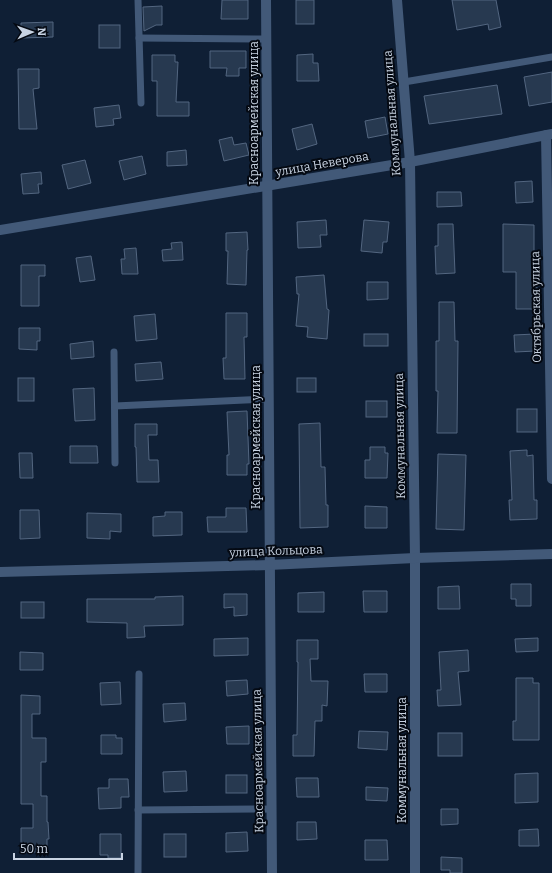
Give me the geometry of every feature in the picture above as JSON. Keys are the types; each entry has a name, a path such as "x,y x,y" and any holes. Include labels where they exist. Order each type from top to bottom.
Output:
{"street":[{"name":"Красноармейская улица","path":"266,0 272,873"},
{"name":"Коммунальная улица","path":"397,0 410,162 415,558 415,873"},
{"name":"улица Неверова","path":"0,230 410,162 549,135"},
{"name":"Октябрьская улица","path":"549,135 552,479"},
{"name":"улица Кольцова","path":"0,572 269,565 415,558 552,554"}],"lane":[{"path":"138,0 141,103"},
{"path":"139,38 266,39"},
{"path":"404,82 552,57"},
{"path":"114,352 115,463"},
{"path":"114,406 268,399"},
{"path":"138,873 139,674"},
{"path":"138,810 272,809"}],"building":[{"path":"222,0 248,0 248,19 221,19"},
{"path":"296,0 314,0 314,24 296,24"},
{"path":"452,0 496,0 501,27 489,30 488,24 457,30"},
{"path":"162,6 162,25 156,25 144,31 143,7"},
{"path":"53,22 53,37 21,38 21,23"},
{"path":"99,25 120,25 120,48 99,48"},
{"path":"210,51 246,51 246,68 239,68 239,76 226,76 227,68 210,68"},
{"path":"313,54 313,63 318,63 319,81 297,81 297,55"},
{"path":"152,55 175,55 175,62 178,62 176,102 189,102 189,116 157,116 157,81 152,81"},
{"path":"18,69 39,69 39,88 33,89 37,129 19,129"},
{"path":"552,72 552,102 529,106 524,77"},
{"path":"497,85 502,114 429,124 424,96"},
{"path":"119,105 121,118 113,119 114,125 96,127 94,108"},
{"path":"385,117 388,134 368,138 365,121"},
{"path":"312,124 317,144 297,150 292,129"},
{"path":"232,137 234,145 246,143 249,155 224,161 219,140"},
{"path":"186,150 187,165 167,166 167,152"},
{"path":"142,156 146,174 124,180 119,161"},
{"path":"85,160 91,183 68,189 62,165"},
{"path":"41,172 42,184 38,184 39,193 23,194 21,174"},
{"path":"532,181 533,202 516,203 515,182"},
{"path":"437,192 461,192 462,206 437,207"},
{"path":"326,220 327,235 320,235 321,247 298,248 297,222"},
{"path":"364,220 389,222 387,242 383,242 382,253 361,251"},
{"path":"438,224 453,224 455,273 436,274 435,246 438,246"},
{"path":"503,224 534,225 534,287 537,287 537,309 516,309 516,272 503,272"},
{"path":"247,232 248,250 246,285 227,284 228,251 226,251 226,233"},
{"path":"182,242 183,260 163,261 162,250 172,249 171,243"},
{"path":"136,248 138,274 122,274 121,259 125,259 124,249"},
{"path":"91,256 95,280 80,282 76,258"},
{"path":"21,265 45,265 45,276 39,276 39,306 21,306"},
{"path":"324,275 327,309 329,310 327,339 307,337 308,327 296,326 299,294 297,294 296,277"},
{"path":"367,282 388,282 388,299 367,300"},
{"path":"439,302 454,302 455,341 458,341 457,433 437,433 438,391 436,391 436,341 439,341"},
{"path":"226,313 247,313 247,337 244,337 245,379 224,379 223,358 226,358"},
{"path":"155,314 157,339 136,341 134,316"},
{"path":"19,328 40,328 40,341 37,341 37,350 19,349"},
{"path":"364,334 388,334 388,346 364,346"},
{"path":"535,334 536,351 515,352 514,335"},
{"path":"93,341 94,357 71,359 70,344"},
{"path":"161,362 163,379 136,381 135,364"},
{"path":"18,378 34,378 34,401 18,401"},
{"path":"297,378 316,378 316,392 297,392"},
{"path":"94,388 95,420 75,421 73,389"},
{"path":"366,401 387,401 387,417 366,417"},
{"path":"517,409 537,409 537,432 517,432"},
{"path":"247,411 249,464 247,464 247,475 227,475 227,455 229,455 227,412"},
{"path":"320,423 321,467 325,467 328,527 300,528 299,424"},
{"path":"135,424 157,424 157,435 148,435 149,460 158,460 159,482 137,482"},
{"path":"70,446 97,446 98,463 70,463"},
{"path":"370,447 385,447 385,453 388,453 387,478 365,478 365,460 370,460"},
{"path":"527,450 527,456 533,455 534,500 537,500 537,519 510,520 509,500 512,500 510,451"},
{"path":"19,453 32,453 33,478 20,478"},
{"path":"438,454 466,455 464,530 436,529"},
{"path":"365,506 387,507 387,528 365,528"},
{"path":"226,508 246,508 247,532 208,532 207,517 226,517"},
{"path":"20,510 39,510 40,538 20,539"},
{"path":"165,512 182,512 182,535 153,536 153,517 165,516"},
{"path":"87,513 121,514 121,532 110,531 110,539 87,538"},
{"path":"511,584 531,584 531,606 516,606 516,599 511,599"},
{"path":"459,586 460,609 438,609 438,587"},
{"path":"363,591 387,591 387,612 364,612"},
{"path":"324,592 324,612 298,612 298,593"},
{"path":"224,594 247,594 247,615 234,616 234,607 224,608"},
{"path":"183,596 183,625 144,626 145,637 127,638 127,623 87,622 87,599 155,599 155,597"},
{"path":"21,602 44,602 44,618 21,618"},
{"path":"248,638 248,655 214,656 214,639"},
{"path":"538,638 538,651 516,652 515,639"},
{"path":"297,640 318,640 318,659 310,659 311,681 328,681 327,706 322,705 322,721 315,721 314,756 293,756 293,735 297,735"},
{"path":"468,650 469,671 458,672 461,705 438,706 437,690 441,690 439,652"},
{"path":"20,652 43,653 43,670 20,670"},
{"path":"364,674 387,674 387,692 365,692"},
{"path":"516,678 533,678 533,683 539,683 539,740 513,740 513,721 516,721"},
{"path":"247,680 248,694 227,696 226,681"},
{"path":"120,682 121,704 101,705 100,683"},
{"path":"21,695 40,696 40,714 32,714 32,738 46,738 46,762 41,762 41,796 47,796 47,822 49,839 47,839 47,852 21,852 21,828 33,828 33,804 21,804"},
{"path":"185,703 186,720 164,722 163,704"},
{"path":"249,726 249,744 227,744 226,727"},
{"path":"359,731 388,732 387,750 358,748"},
{"path":"438,733 462,733 462,756 438,756"},
{"path":"101,735 116,735 116,738 122,738 122,754 101,754"},
{"path":"186,771 187,791 164,792 163,772"},
{"path":"538,773 538,802 515,803 515,774"},
{"path":"226,775 247,775 247,793 226,793"},
{"path":"296,778 318,778 319,797 297,797"},
{"path":"109,779 128,779 129,797 121,797 121,808 99,809 98,788 109,788"},
{"path":"366,787 388,788 387,801 366,800"},
{"path":"441,809 458,809 458,824 441,825"},
{"path":"297,822 316,822 317,839 297,840"},
{"path":"538,829 539,846 519,846 519,830"},
{"path":"247,832 248,851 226,852 226,833"},
{"path":"100,834 121,834 121,858 108,858 108,855 100,855"},
{"path":"164,834 186,834 186,857 164,857"},
{"path":"365,840 387,840 388,860 365,860"},
{"path":"441,857 462,858 462,873 450,873 450,870 441,870"}]}
